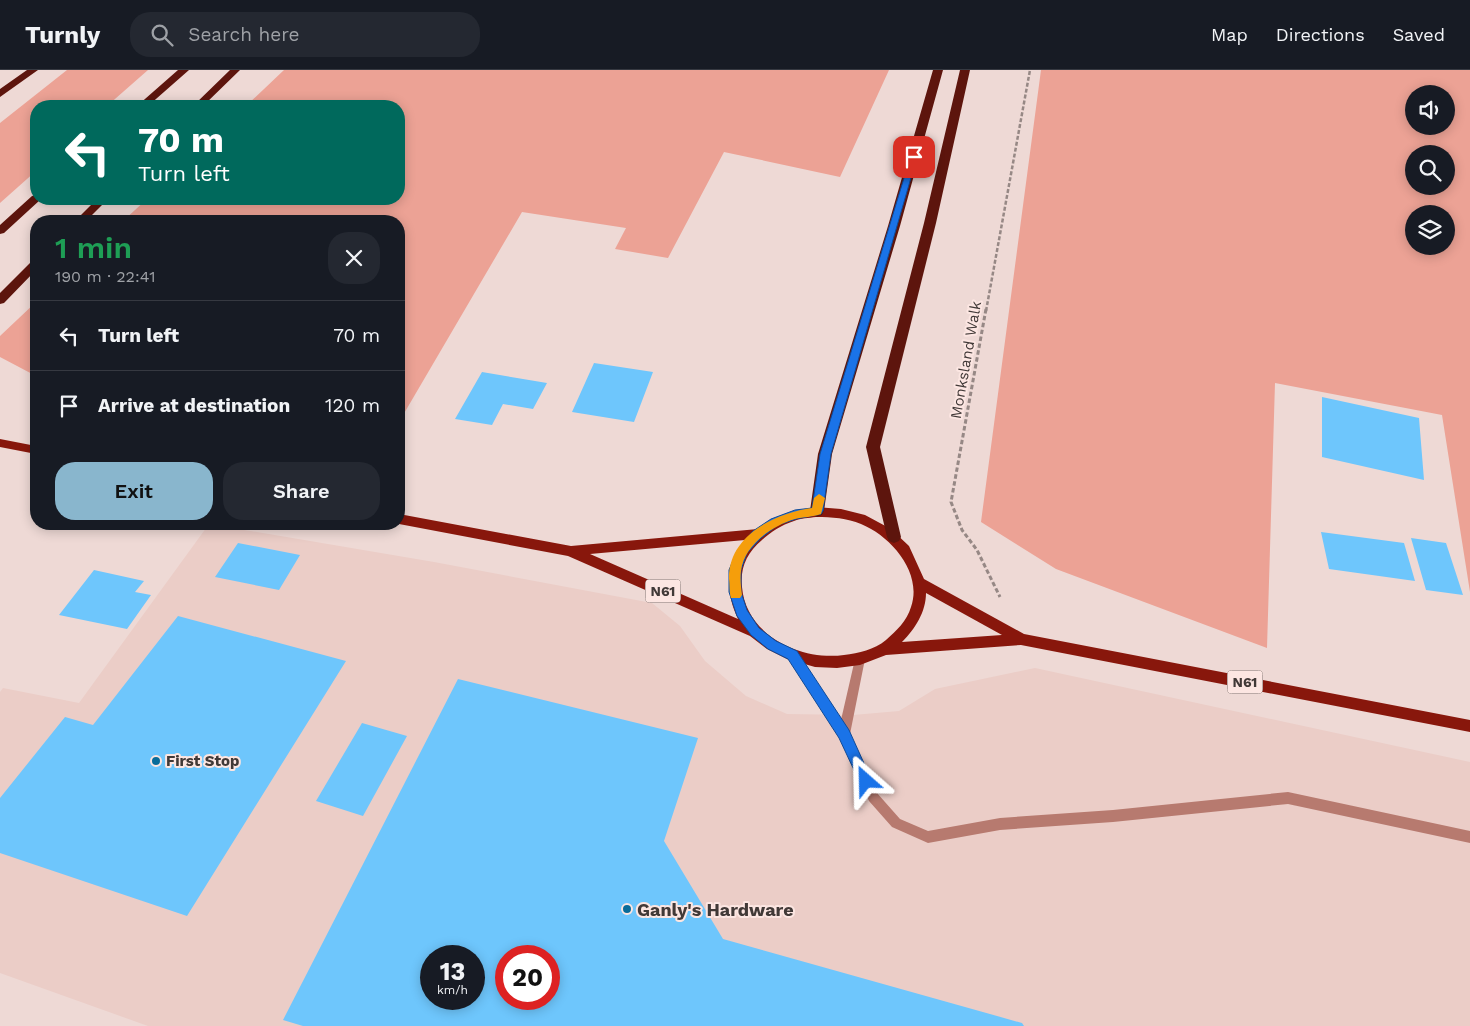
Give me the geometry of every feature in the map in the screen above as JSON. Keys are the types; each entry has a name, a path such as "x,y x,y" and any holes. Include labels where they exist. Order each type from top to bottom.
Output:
{"highway":[{"path":"0,94 32,70"},
{"path":"149,100 184,70"},
{"path":"204,100 235,70"},
{"path":"818,511 826,454 938,70"},
{"path":"894,537 873,447 930,223 965,70"},
{"path":"0,231 30,204"},
{"path":"86,215 97,205"},
{"path":"0,300 30,270"}],"main road":[{"path":"0,444 30,449"},
{"name":"N61","path":"755,632 741,612 735,592 735,570 743,551 757,534 774,522 795,515 818,511 839,512 859,517 878,526 894,537 912,558 920,582 919,608 906,630 885,649"},
{"name":"N61","path":"405,520 570,551 755,632 772,645 792,655 814,661 838,662 860,659 885,649 1021,639 1470,726"},
{"name":"N61","path":"570,551 757,534"},
{"name":"N61","path":"920,582 1021,639"}],"lane":[{"path":"792,655 844,734 873,796 896,823 928,837 1000,824 1113,816 1288,798 1470,837"},
{"path":"844,734 860,659"}],"path":[{"name":"Monksland Walk","path":"1021,639 977,550 962,530 951,502 1030,70"}],"shaded area":[{"path":"67,70 148,70 114,100 30,100 30,176 0,203 0,123"},
{"path":"284,70 889,70 840,177 724,152 668,258 615,249 626,228 522,212 405,412 405,215 130,215 140,205 405,205 405,100 252,100"},
{"path":"1041,70 1470,70 1470,592 1442,415 1275,383 1267,648 1056,569 981,522"},
{"path":"30,308 30,373 0,357 0,336"},
{"path":"205,530 245,530 434,562 652,603 680,626 705,661 746,696 787,714 853,715 899,711 935,689 1035,668 1470,762 1470,1026 148,1026 0,973 0,692 3,688 79,703"}],"building":[{"path":"594,363 653,372 634,422 572,412"},
{"path":"482,372 547,383 533,409 503,404 492,425 455,419"},
{"path":"1322,397 1419,418 1424,480 1322,457"},
{"path":"1321,532 1404,543 1415,581 1329,569"},
{"path":"1411,538 1446,543 1463,595 1426,590"},
{"path":"238,543 300,555 279,590 215,577"},
{"path":"94,570 144,581 135,592 151,595 127,629 59,615"},
{"name":"First Stop","path":"178,616 346,661 187,916 0,853 0,798 65,717 93,725"},
{"path":"458,679 698,738 664,841 723,939 1022,1023 1024,1026 303,1026 283,1020"},
{"path":"362,723 407,736 363,816 316,801"}],"slow traffic":[{"path":"736,595 735,570 743,551 757,534 774,522 795,515 818,511 819,498"}],"place":[{"name":"First Stop","path":"156,761"},
{"name":"Ganly's Hardware","path":"627,909"}],"route":[{"path":"866,781 844,734 792,655 772,645 755,632 741,612 735,592 735,570 743,551 757,534 774,522 795,515 818,511 826,454 914,157"}]}
